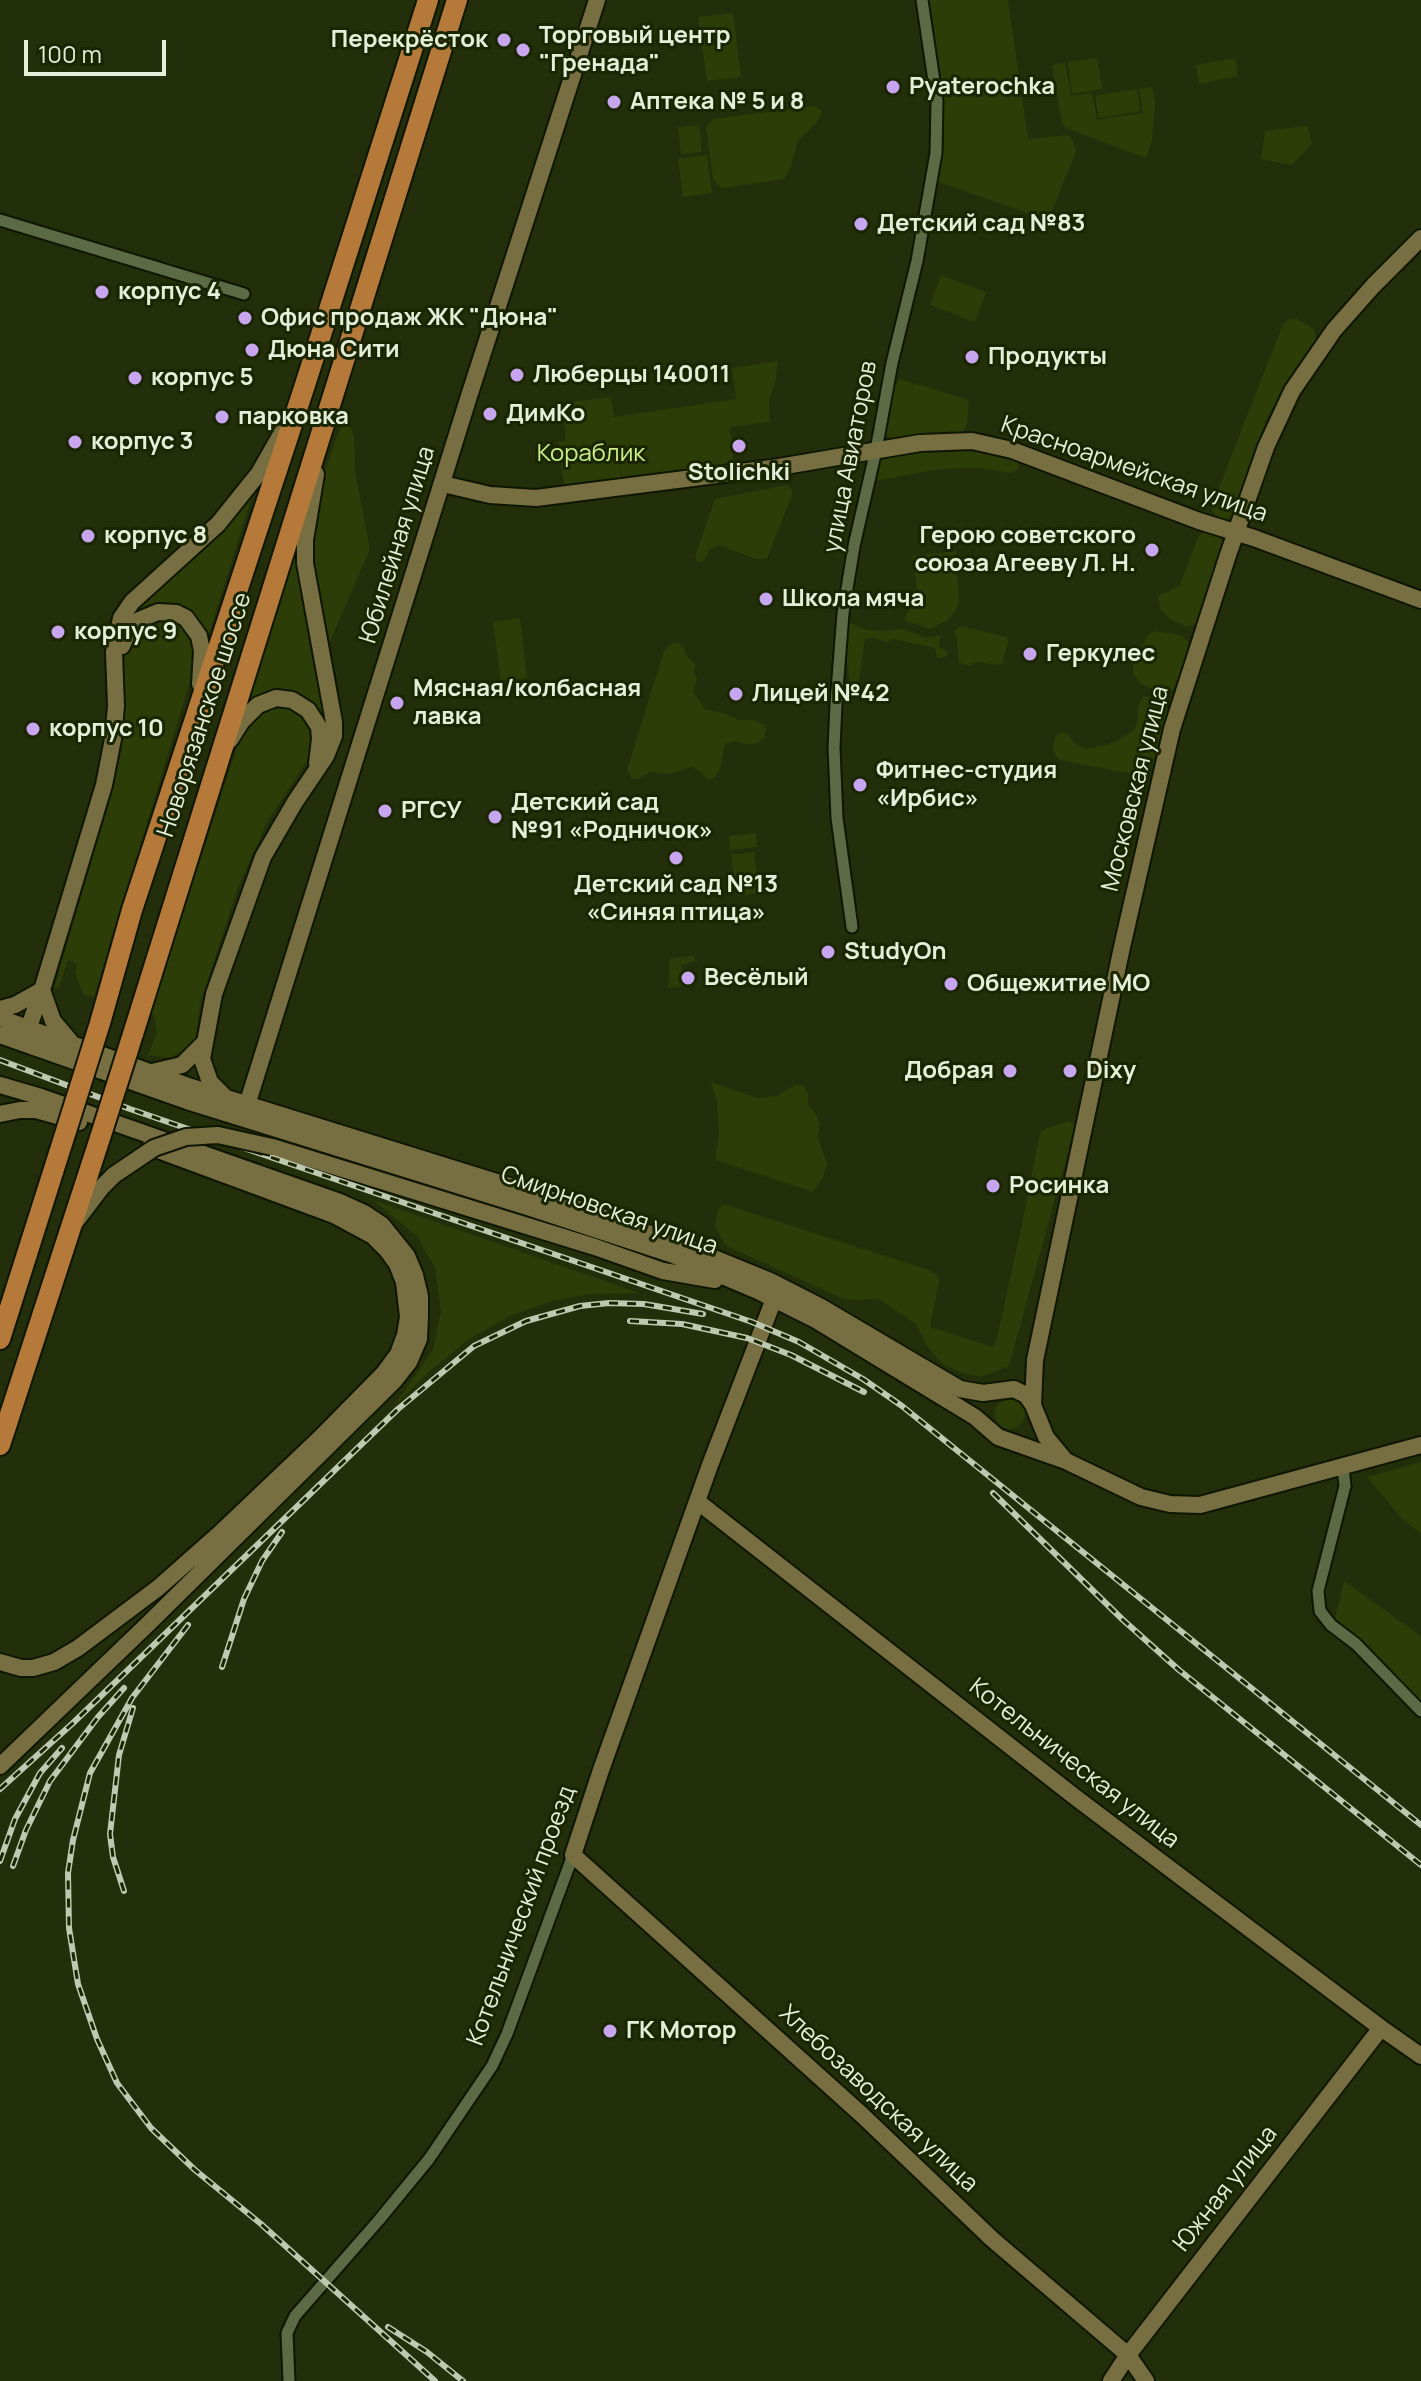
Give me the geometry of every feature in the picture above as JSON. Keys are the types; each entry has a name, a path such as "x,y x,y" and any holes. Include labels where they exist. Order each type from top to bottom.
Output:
{"highway":[{"name":"Новорязанское шоссе","path":"0,1339 100,1023 132,910 428,0"},
{"name":"Новорязанское шоссе","path":"0,1445 133,1034 457,0"}],"main road":[{"name":"Юбилейная улица","path":"247,1105 597,0"},
{"name":"Московская улица","path":"1034,1408 1035,1360 1122,947 1172,729 1237,532 1266,447 1292,391 1334,330 1421,238"},
{"path":"26,1036 104,785 113,739 116,706 114,652 121,618 146,589 218,524 237,501 270,455 304,388"},
{"name":"Красноармейская улица","path":"443,484 490,495 536,498 779,467 876,450 972,441 990,444 1421,600"},
{"path":"228,1098 216,1090 202,1059 214,994 253,883 278,830 326,756 334,736 305,563 305,540 318,445"},
{"path":"114,678 129,630 148,615 167,611 176,613 186,618 199,636 202,651 197,715"},
{"path":"211,782 242,721 258,705 276,698 301,704 315,718 320,739 313,776"},
{"path":"0,1009 15,1005 42,990"},
{"path":"42,990 53,1021 74,1045"},
{"path":"0,1018 26,1036 189,1094"},
{"path":"0,1035 26,1036 74,1045 149,1072 189,1094"},
{"path":"149,1072 182,1065 204,1043"},
{"path":"0,1085 364,1213 382,1225 407,1256 420,1296 420,1317 419,1339 409,1362 394,1381 0,1766"},
{"name":"Смирновская улица","path":"189,1094 228,1098 441,1164 677,1243 793,1292 960,1389 1020,1391 1034,1408 1046,1437 1066,1461"},
{"name":"Смирновская улица","path":"189,1094 673,1255 745,1285 814,1319 883,1359 975,1417 998,1437 1066,1461 1141,1497 1170,1504 1200,1505 1421,1445"},
{"path":"0,1114 36,1110 63,1117 356,1225 373,1236 397,1264 404,1282 408,1317 398,1354 384,1373 320,1438 158,1588 78,1648 54,1662 33,1668 0,1662"},
{"path":"69,1231 114,1175 154,1148 186,1137 218,1135 364,1174 663,1271 745,1285"},
{"name":"Котельнический проезд","path":"573,1855 710,1465 774,1299"},
{"path":"988,1428 987,1403 1022,1377 1035,1360"},
{"path":"1010,1440 1022,1437 1031,1429 1034,1408"},
{"name":"Котельнический проезд","path":"679,1554 702,1505 733,1409"},
{"name":"Котельническая улица","path":"702,1505 1075,1797 1421,2056"},
{"name":"Хлебозаводская улица","path":"573,1855 862,2115 992,2239 1128,2355 1146,2381"},
{"name":"Южная улица","path":"1111,2381 1381,2028"}],"street":[{"name":"улица Авиаторов","path":"852,927 837,818 836,704 843,613 850,573 892,363 917,261 936,153 937,101 922,0"},
{"path":"0,220 244,294"},
{"path":"1343,1467 1345,1486 1318,1591 1320,1611 1421,1711"},
{"name":"Котельнический проезд","path":"289,2381 287,2333 295,2316 429,2159 492,2066 507,2034 573,1855"}],"green space":[{"path":"928,0 1008,0 1028,139 1068,135 1076,152 1048,220 932,180 937,101 923,6"},
{"path":"733,13 741,77 707,81 698,17"},
{"path":"1097,58 1103,89 1072,94 1068,62"},
{"path":"1235,58 1238,76 1199,84 1196,65"},
{"path":"1065,63 1071,96 1092,93 1097,120 1143,113 1139,89 1152,87 1155,102 1152,141 1146,158 1062,124 1052,65"},
{"path":"1137,89 1140,111 1099,118 1095,96"},
{"path":"816,106 822,112 798,141 784,179 722,188 713,180 706,127 713,119"},
{"path":"699,125 702,152 681,154 678,127"},
{"path":"1307,126 1312,144 1292,165 1261,159 1265,131"},
{"path":"707,155 712,193 683,197 678,159"},
{"path":"941,275 986,292 975,322 930,305"},
{"path":"1289,319 1297,319 1314,329 1316,338 1266,420 1238,506 1232,517 1223,522 1217,519 1211,508 1283,324"},
{"name":"Кораблик","path":"778,361 769,400 770,422 730,427 734,464 622,477 620,464 621,478 564,486 558,442 566,441 563,413 572,402 611,397 614,417 736,399 732,368"},
{"path":"900,379 969,400 967,424 963,431 951,435 912,435 895,439 886,435 893,386"},
{"path":"345,414 354,436 355,472 370,549 328,646 310,562 319,488"},
{"path":"971,446 1018,460 1019,466 1010,473 981,468 941,469 879,480 874,478 879,461 884,457 907,451"},
{"path":"787,485 793,491 792,496 767,558 756,559 719,545 709,550 703,562 697,561 695,556 715,499"},
{"path":"254,490 208,637 177,606 168,604 141,610 127,622 134,607"},
{"path":"1206,530 1222,536 1222,551 1197,624 1186,627 1170,619 1160,609 1158,595 1180,585 1198,537"},
{"path":"297,550 326,722 309,701 293,692 276,690 247,700"},
{"path":"956,551 959,602 955,612 946,621 929,629 904,620 917,593 913,556"},
{"path":"520,618 527,678 501,681 493,622"},
{"path":"148,620 178,620 195,644 194,668 94,997 84,995 75,973 77,963 68,960 59,987 54,988 113,789 124,733 124,661 127,647"},
{"path":"850,623 877,631 903,629 926,638 940,635 939,647 947,652 947,656 937,659 935,648 894,639 888,642 865,639 857,693 852,694 848,666 844,660"},
{"path":"961,626 1007,637 1002,664 978,661 970,666 959,663 954,631"},
{"path":"1154,631 1180,635 1188,641 1187,655 1173,690 1161,692 1140,684 1133,673 1134,662 1146,637"},
{"path":"672,643 684,648 695,664 697,678 693,692 705,709 738,720 754,720 766,728 764,738 758,743 749,745 734,741 725,744 720,769 711,780 692,767 670,774 651,772 637,779 632,779 627,770 664,651"},
{"path":"1144,696 1162,700 1168,710 1158,752 1150,768 1137,775 1060,760 1055,755 1055,737 1061,732 1086,749 1121,739 1134,730 1138,706"},
{"path":"294,706 313,728 311,755 267,822 237,890 200,1004 192,1046 189,1051 182,1050 171,1058 148,1055 157,1032 154,1015 150,1014 243,729 263,707"},
{"path":"756,833 757,847 730,850 729,836"},
{"path":"754,852 759,893 737,896 731,855"},
{"path":"694,955 695,961 681,965 684,986 668,988 670,959"},
{"path":"711,1082 757,1098 777,1096 796,1084 804,1086 808,1105 820,1124 818,1138 827,1163 823,1178 813,1192 715,1160 719,1135 717,1101"},
{"path":"1069,1121 1075,1126 1009,1366 981,1377 962,1373 940,1362 925,1343 916,1324 879,1299 846,1300 731,1248 724,1243 715,1226 718,1211 722,1205 727,1205 929,1270 937,1275 939,1281 930,1327 993,1347 1041,1132"},
{"path":"373,1200 639,1293 591,1294 551,1301 510,1316 468,1340 394,1406 433,1350 441,1311 435,1268 417,1236"},
{"path":"1010,1399 1021,1403 1025,1414 1021,1425 1010,1429 999,1425 995,1414 999,1403"},
{"path":"1421,1462 1421,1533 1403,1520 1367,1477"},
{"path":"1344,1581 1421,1636 1421,1702 1335,1619"}],"railway":[{"path":"0,1060 130,1109 752,1322 799,1342 902,1406 1421,1825"},
{"path":"0,1789 73,1723 398,1409 474,1346 526,1321 580,1306 644,1304 703,1314"},
{"path":"630,1321 682,1324 747,1338 791,1355 864,1392"},
{"path":"993,1493 1179,1670 1421,1865"},
{"path":"222,1667 244,1599 262,1561 282,1532"},
{"path":"188,1625 132,1698 90,1773 68,1873 69,1928 78,1984 97,2039 117,2083 151,2128 435,2381"},
{"path":"13,1866 26,1830 50,1781 124,1688"},
{"path":"124,1891 113,1857 110,1834 119,1755 133,1708"},
{"path":"0,1861 15,1819 40,1773 62,1748"},
{"path":"388,2327 427,2352 463,2381"}],"place":[{"name":"Перекрёсток","path":"504,40"},
{"name":"Торговый центр \"Гренада\"","path":"523,50"},
{"name":"Pyaterochka","path":"893,87"},
{"name":"Аптека № 5 и 8","path":"614,102"},
{"name":"Детский сад №83","path":"861,224"},
{"name":"корпус 4","path":"102,292"},
{"name":"Офис продаж ЖК \"Дюна\"","path":"245,318"},
{"name":"Дюна Сити","path":"252,350"},
{"name":"Продукты","path":"972,357"},
{"name":"Люберцы 140011","path":"517,375"},
{"name":"корпус 5","path":"135,378"},
{"name":"ДимКо","path":"490,414"},
{"name":"парковка","path":"222,417"},
{"name":"корпус 3","path":"75,442"},
{"name":"Stolichki","path":"739,446"},
{"name":"корпус 8","path":"88,536"},
{"name":"Герою советского союза Агееву Л. Н.","path":"1152,550"},
{"name":"Школа мяча","path":"766,599"},
{"name":"корпус 9","path":"58,632"},
{"name":"Геркулес","path":"1030,654"},
{"name":"Лицей №42","path":"736,694"},
{"name":"Мясная/колбасная лавка","path":"397,703"},
{"name":"корпус 10","path":"33,729"},
{"name":"Фитнес-студия «Ирбис»","path":"860,785"},
{"name":"РГСУ","path":"385,811"},
{"name":"Детский сад №91 «Родничок»","path":"495,817"},
{"name":"Детский сад №13 «Синяя птица»","path":"676,858"},
{"name":"StudyOn","path":"828,952"},
{"name":"Весёлый","path":"688,978"},
{"name":"Общежитие МО","path":"951,984"},
{"name":"Добрая","path":"1010,1071"},
{"name":"Dixy","path":"1070,1071"},
{"name":"Росинка","path":"993,1186"},
{"name":"ГК Мотор","path":"610,2031"}]}
